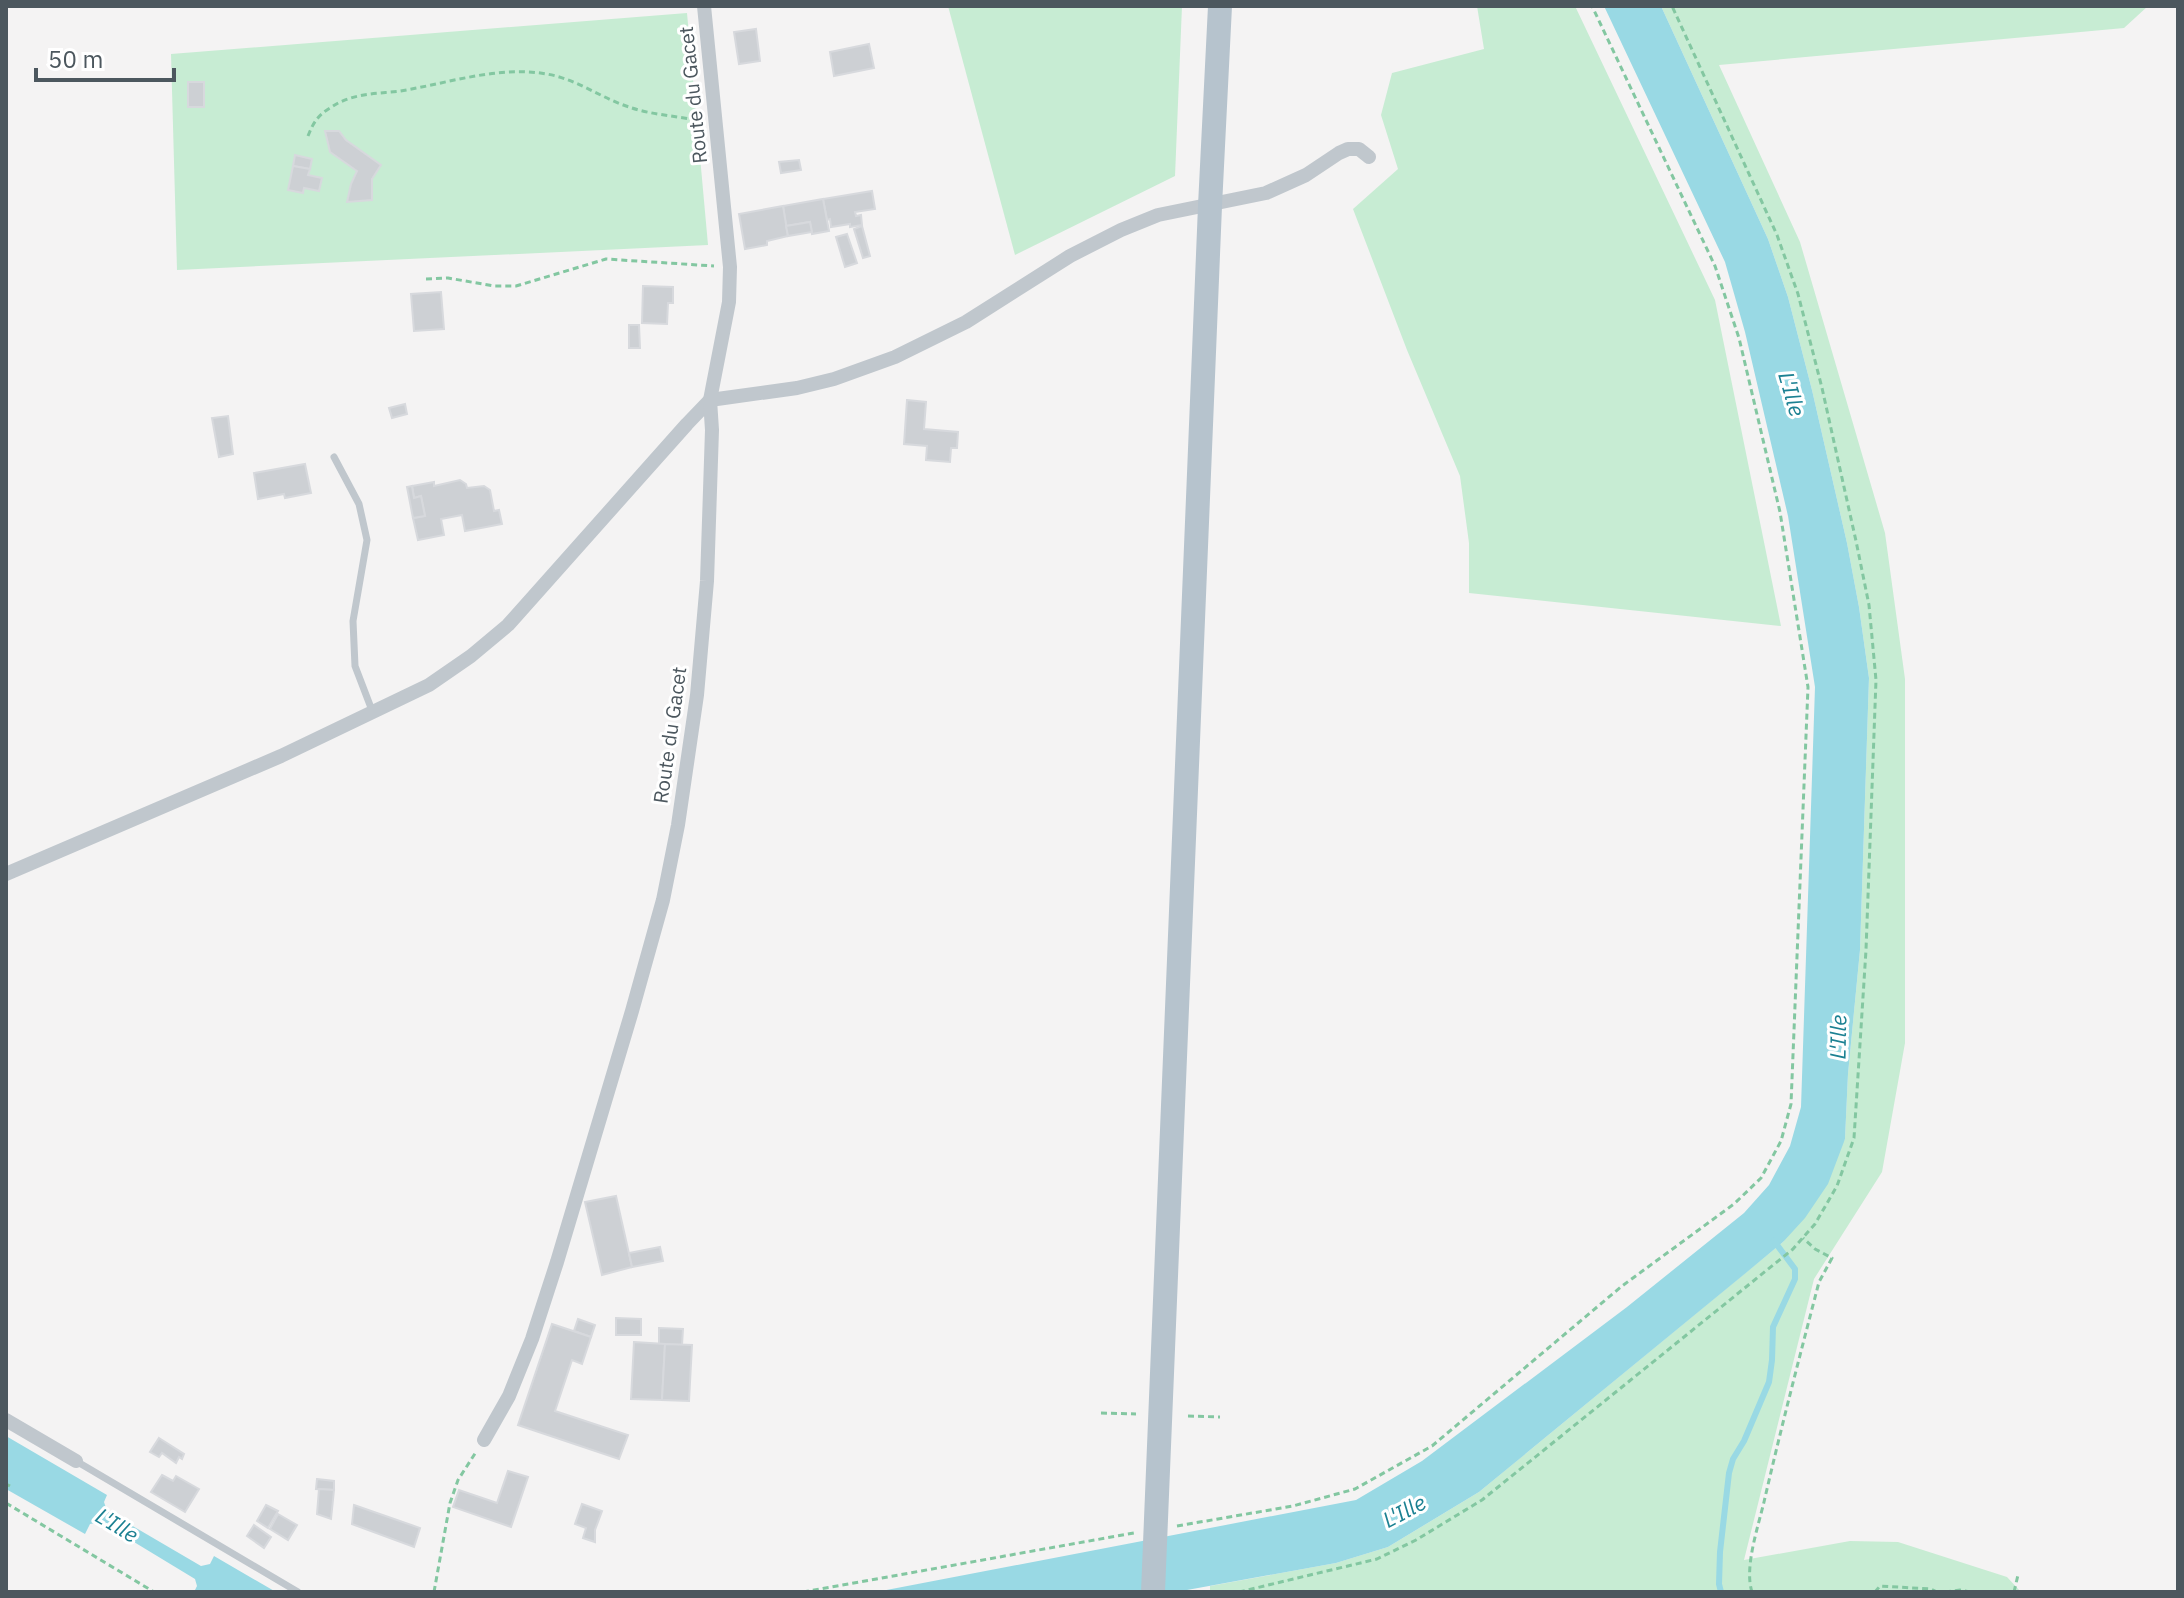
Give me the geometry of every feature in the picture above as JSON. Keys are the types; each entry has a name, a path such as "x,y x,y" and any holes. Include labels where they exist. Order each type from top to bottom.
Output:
{"main road":[{"path":"1153,1592 1220,6"}],"street":[{"name":"Route du Gacet","path":"484,1440 509,1396 536,1326 632,1011 663,900 678,825 697,695 707,581 712,430 710,400 729,302 730,267 704,6"},
{"path":"6,874 281,756 429,685 508,625 710,400 797,388 834,379 895,357 966,322 1070,256 1121,230 1158,215 1266,193 1306,175 1348,149 1359,149 1369,157"},
{"path":"6,1420 76,1461"}],"lane":[{"path":"334,457 359,504 367,540 353,621 355,666 373,713"},
{"path":"76,1461 298,1592"}],"path":[{"path":"1170,1527 1293,1506 1355,1489 1432,1446 1622,1286 1734,1204 1761,1178 1781,1141 1791,1104 1808,687 1780,512 1739,338 1715,266 1592,6"},
{"path":"1239,1592 1377,1559 1416,1540 1482,1500 1793,1249 1815,1224 1837,1186 1854,1138 1866,950 1876,680 1869,605 1822,388 1798,294 1772,222 1672,6"},
{"path":"308,136 313,122 331,106 357,95 401,91 481,74 522,72 555,76 630,108 716,123"},
{"path":"426,279 448,278 494,286 516,286 606,259 730,267"},
{"path":"1752,1592 1753,1550 1771,1469 1819,1282 1832,1258 1803,1238"},
{"path":"1101,1413 1136,1414"},
{"path":"1188,1416 1220,1417"},
{"path":"434,1592 450,1503 458,1480 484,1440"},
{"path":"6,1503 154,1592"},
{"path":"803,1592 1140,1532"},
{"path":"2014,1592 2012,1590 2018,1575"},
{"path":"1875,1592 1880,1586 1937,1592"},
{"path":"1945,1592 1971,1592"}],"green space":[{"path":"948,6 1182,6 1175,176 1015,255"},
{"path":"1477,6 1575,6 1715,300 1781,626 1469,593 1469,543 1460,476 1353,209 1398,169 1381,115 1392,73 1484,49"},
{"path":"1661,6 2148,6 2124,28 1719,65 1800,242 1885,533 1905,679 1905,1043 1882,1172 1814,1279 1744,1560 1850,1541 1898,1542 2007,1577 2021,1592 1210,1592 1210,1586 1336,1563 1388,1547 1479,1492 1783,1242 1845,1139 1860,950 1869,678 1859,607 1812,390 1788,297 1768,239"},
{"path":"687,13 708,245 177,270 171,54"}],"water":[{"name":"L'Ille","path":"1604,6 1661,6 1768,239 1788,297 1847,543 1869,678 1860,950 1845,1139 1828,1184 1805,1218 1783,1242 1747,1272 1479,1492 1388,1547 1336,1563 1176,1592 876,1592 1356,1500 1422,1461 1627,1307 1744,1213 1769,1185 1790,1146 1801,1107 1815,687 1788,516 1745,332 1725,262"},
{"name":"L'Ille","path":"6,1436 107,1495 104,1502 107,1511 201,1566 210,1564 214,1556 276,1592 194,1592 197,1586 195,1579 101,1522 90,1524 85,1534 6,1489"}],"building":[{"path":"756,29 760,61 739,64 734,32"},
{"path":"869,44 874,68 834,76 830,52"},
{"path":"188,82 204,82 204,107 188,107"},
{"path":"325,131 339,131 346,140 381,165 372,179 372,200 347,202 357,171 330,152"},
{"path":"295,155 312,159 310,169 293,166"},
{"path":"799,160 801,170 781,173 779,162"},
{"path":"293,166 310,169 308,175 322,178 319,191 304,188 303,193 288,190"},
{"path":"872,191 875,209 855,212 856,216 861,215 862,225 831,227 823,199"},
{"path":"823,199 829,231 812,234 810,222 786,226 783,206"},
{"path":"783,206 788,236 767,241 767,245 745,249 739,214"},
{"path":"810,222 812,232 788,236 786,226"},
{"path":"862,226 870,256 863,258 854,229"},
{"path":"847,234 857,263 845,267 836,237"},
{"path":"643,286 673,287 673,303 668,303 667,324 642,323"},
{"path":"441,292 444,329 414,331 411,294"},
{"path":"629,325 639,325 640,348 629,348"},
{"path":"907,400 926,402 924,429 958,432 957,448 951,448 950,462 926,460 927,446 904,444"},
{"path":"405,404 407,414 392,418 389,408"},
{"path":"228,416 233,454 219,457 212,418"},
{"path":"305,464 311,493 258,499 254,473"},
{"path":"460,480 467,488 484,486 490,490 494,511 499,510 502,524 465,531 462,515 441,519 444,535 418,540 413,518 425,516 421,496 414,498 412,486 434,482 434,486"},
{"path":"412,486 414,498 421,496 425,516 413,518 407,487"},
{"path":"616,1196 632,1267 602,1275 585,1202"},
{"path":"660,1247 663,1261 632,1267 629,1253"},
{"path":"616,1318 641,1319 641,1335 616,1335"},
{"path":"578,1319 595,1325 591,1337 574,1331"},
{"path":"552,1324 591,1337 582,1364 572,1360 555,1411 628,1435 619,1459 518,1425"},
{"path":"659,1328 683,1329 682,1345 659,1344"},
{"path":"634,1342 665,1344 662,1400 631,1399"},
{"path":"665,1344 692,1345 689,1401 662,1400"},
{"path":"159,1438 184,1454 182,1459 179,1457 176,1463 162,1453 159,1457 150,1452"},
{"path":"508,1471 528,1477 511,1527 453,1507 459,1490 497,1503"},
{"path":"162,1475 173,1481 176,1476 199,1489 185,1512 151,1492"},
{"path":"317,1479 334,1481 334,1490 316,1489"},
{"path":"319,1489 334,1490 331,1519 317,1514"},
{"path":"582,1504 602,1511 595,1530 595,1542 583,1538 586,1528 575,1524"},
{"path":"266,1505 278,1511 268,1528 257,1521"},
{"path":"354,1505 420,1528 414,1547 352,1524"},
{"path":"278,1514 297,1525 288,1540 270,1529"},
{"path":"254,1525 271,1537 264,1548 247,1536"}],"waterway":[{"path":"1721,1592 1720,1552 1729,1473 1769,1382 1773,1327 1795,1279 1795,1269 1774,1241"}]}
